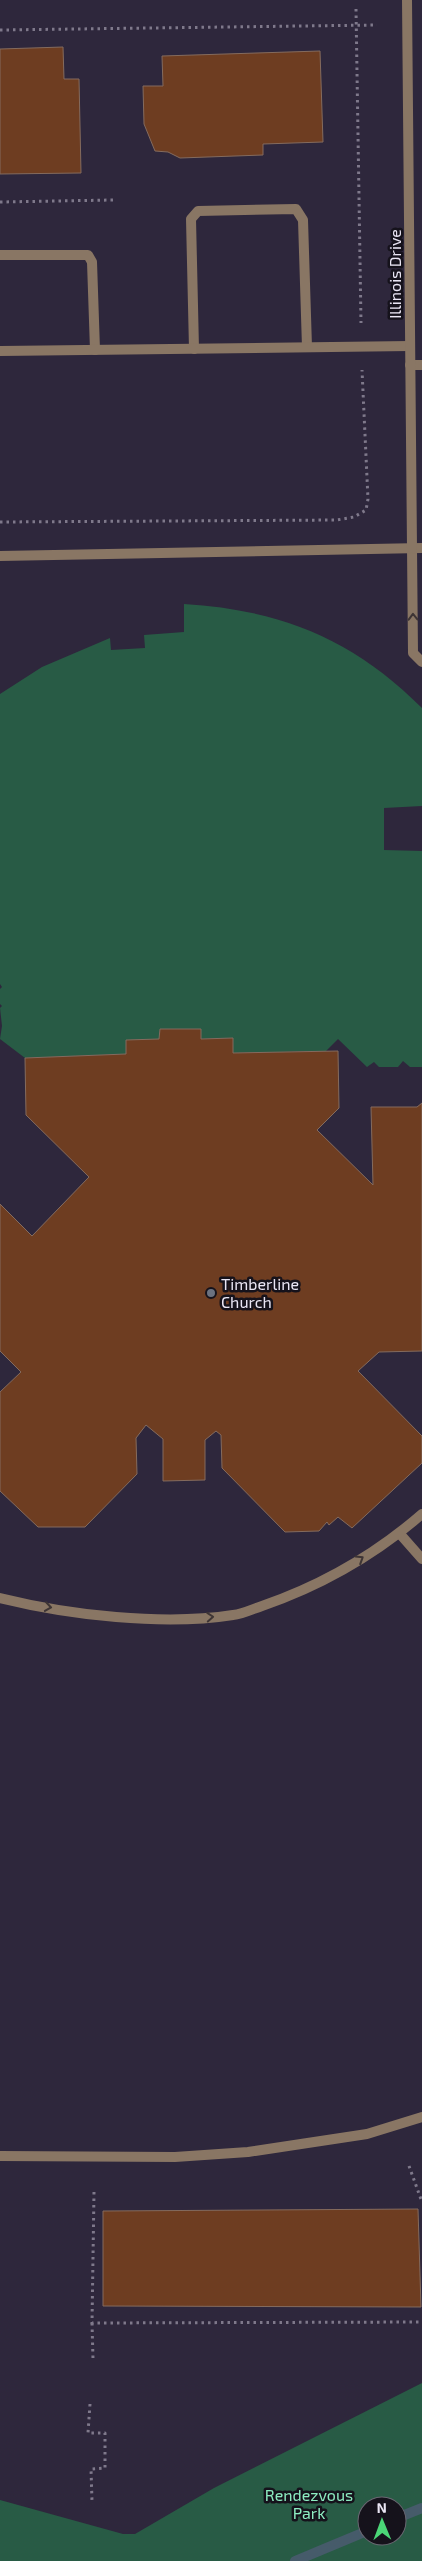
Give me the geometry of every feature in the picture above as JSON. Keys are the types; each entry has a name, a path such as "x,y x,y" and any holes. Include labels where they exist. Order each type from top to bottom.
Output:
{"street":[{"name":"Illinois Drive","path":"407,0 410,365 417,548 413,653 422,662"},
{"path":"194,349 191,219 198,211 296,209 303,220 307,347"},
{"path":"0,256 88,255 92,262 95,350"},
{"path":"0,351 410,346"},
{"path":"410,365 422,365"},
{"path":"0,556 417,548"},
{"path":"0,1598 87,1613 168,1619 234,1615 291,1596 352,1564 400,1534 422,1514"},
{"path":"400,1534 422,1559"},
{"path":"0,2156 175,2158 248,2152 367,2134 422,2117"}],"path":[{"path":"356,9 361,318"},
{"path":"0,30 377,25"},
{"path":"0,202 113,200"},
{"path":"0,522 337,520 354,517 366,510 368,499 362,370"},
{"path":"409,2166 422,2202"},
{"path":"93,2359 94,2192"},
{"path":"92,2323 422,2322"},
{"path":"90,2404 88,2433 105,2434 105,2468 91,2469 92,2501"}],"green space":[{"path":"184,604 219,607 252,613 284,621 314,632 342,646 369,663 422,708 422,806 384,808 384,850 422,851 422,1067 410,1067 403,1061 398,1067 379,1067 374,1062 367,1067 338,1039 326,1051 233,1053 233,1038 201,1039 200,1029 160,1029 159,1039 126,1054 25,1058 0,1039 2,1026 0,1008 2,1006 0,1004 0,989 2,987 0,984 0,694 42,667 110,638 111,650 145,648 144,635 184,632"},
{"name":"Rendezvous Park","path":"422,2383 422,2561 0,2561 0,2500 123,2534 135,2534 214,2488"}],"building":[{"path":"63,47 64,79 79,79 81,173 0,174 0,49"},
{"path":"320,51 323,142 263,144 263,155 180,158 168,152 155,151 144,124 143,86 163,86 162,56"},
{"name":"Timberline Church","path":"160,1029 201,1029 201,1039 233,1038 233,1053 338,1051 339,1108 317,1130 373,1185 371,1107 417,1107 422,1103 422,1351 379,1352 358,1371 422,1436 422,1463 352,1528 338,1517 329,1525 327,1522 319,1531 285,1532 222,1468 221,1435 216,1431 205,1440 205,1480 163,1481 163,1439 146,1425 136,1438 137,1474 85,1527 38,1527 0,1491 0,1392 21,1372 0,1351 0,1204 32,1236 89,1177 26,1115 25,1058 126,1054 126,1040 159,1039"},
{"path":"418,2209 421,2307 103,2306 103,2211"}],"waterway":[{"path":"407,2514 422,2508"},
{"path":"295,2561 357,2535"}],"place":[{"name":"Timberline Church","path":"211,1293"}]}
